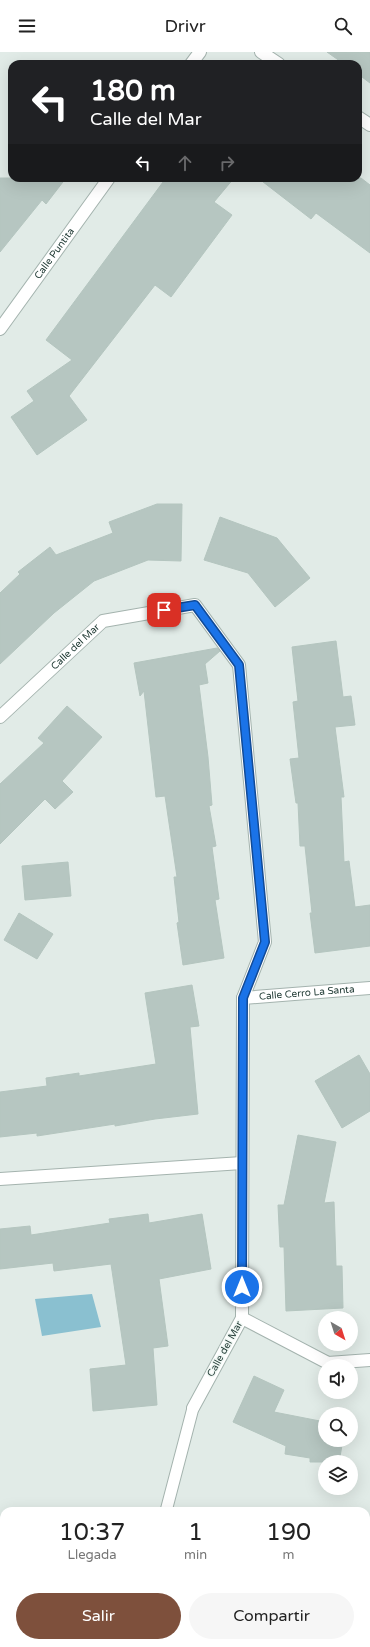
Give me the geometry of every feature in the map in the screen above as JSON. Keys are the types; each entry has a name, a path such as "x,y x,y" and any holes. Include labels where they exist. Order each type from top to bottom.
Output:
{"street":[{"path":"261,52 273,60"},
{"name":"Calle Puntita","path":"0,329 106,182"},
{"name":"Calle del Mar","path":"0,717 103,621 195,605 239,665 265,942 243,998 242,1318 193,1408"},
{"name":"Calle Cerro La Santa","path":"243,998 370,988"},
{"path":"0,1179 242,1163"},
{"path":"242,1318 328,1363 370,1360"}],"lane":[{"path":"167,1507 193,1408"}],"water":[{"path":"92,1294 101,1327 42,1336 35,1299"}],"building":[{"path":"327,52 370,52 370,83 362,77 362,60 338,60"},
{"path":"0,178 8,178 8,182 63,182 46,204 42,200 0,252"},
{"path":"362,179 370,185 370,253 316,213 311,219 263,182 362,182"},
{"path":"163,182 231,182 214,202 232,215 171,297 155,285 69,396 87,420 37,455 11,417 34,401 27,391 72,360 46,340"},
{"path":"157,504 182,504 181,561 148,560 94,581 54,613 0,664 0,593 20,574 18,572 50,547 56,555 113,533 109,522"},
{"path":"220,517 277,538 310,578 275,607 248,573 204,560"},
{"path":"336,641 343,697 351,696 355,725 335,727 344,797 341,797 344,862 349,861 355,907 370,905 370,946 315,953 310,913 312,913 305,846 300,846 298,803 296,803 290,759 299,758 293,702 298,701 292,647"},
{"path":"217,648 220,651 205,664 208,683 199,685 212,805 209,806 216,846 212,847 219,899 215,900 224,958 183,965 177,923 179,922 174,877 177,877 165,796 156,797 144,691 140,696 134,663"},
{"path":"67,706 102,737 62,781 73,792 55,809 45,799 0,844 0,784 44,743 38,738"},
{"path":"68,862 71,896 25,900 22,866"},
{"path":"19,913 53,934 37,959 4,940"},
{"path":"192,985 199,1026 190,1027 198,1114 155,1119 115,1126 115,1124 37,1136 37,1133 0,1137 0,1092 47,1086 46,1078 79,1073 79,1076 156,1064 145,993"},
{"path":"359,1055 370,1074 370,1111 342,1128 315,1081"},
{"path":"298,1135 336,1142 324,1203 334,1202 336,1266 342,1266 343,1308 286,1311 284,1247 280,1247 278,1205 284,1205"},
{"path":"148,1214 149,1223 202,1214 211,1269 159,1279 168,1346 153,1348 157,1405 93,1411 90,1369 126,1365 111,1264 54,1271 53,1263 0,1269 0,1229 30,1226 31,1235 110,1223 109,1219"},
{"path":"254,1376 284,1390 274,1412 318,1421 318,1447 342,1447 340,1455 318,1455 318,1462 310,1462 310,1458 285,1454 286,1446 233,1422"}],"route":[{"path":"164,610 195,605 239,665 265,942 243,998 242,1287"}]}
